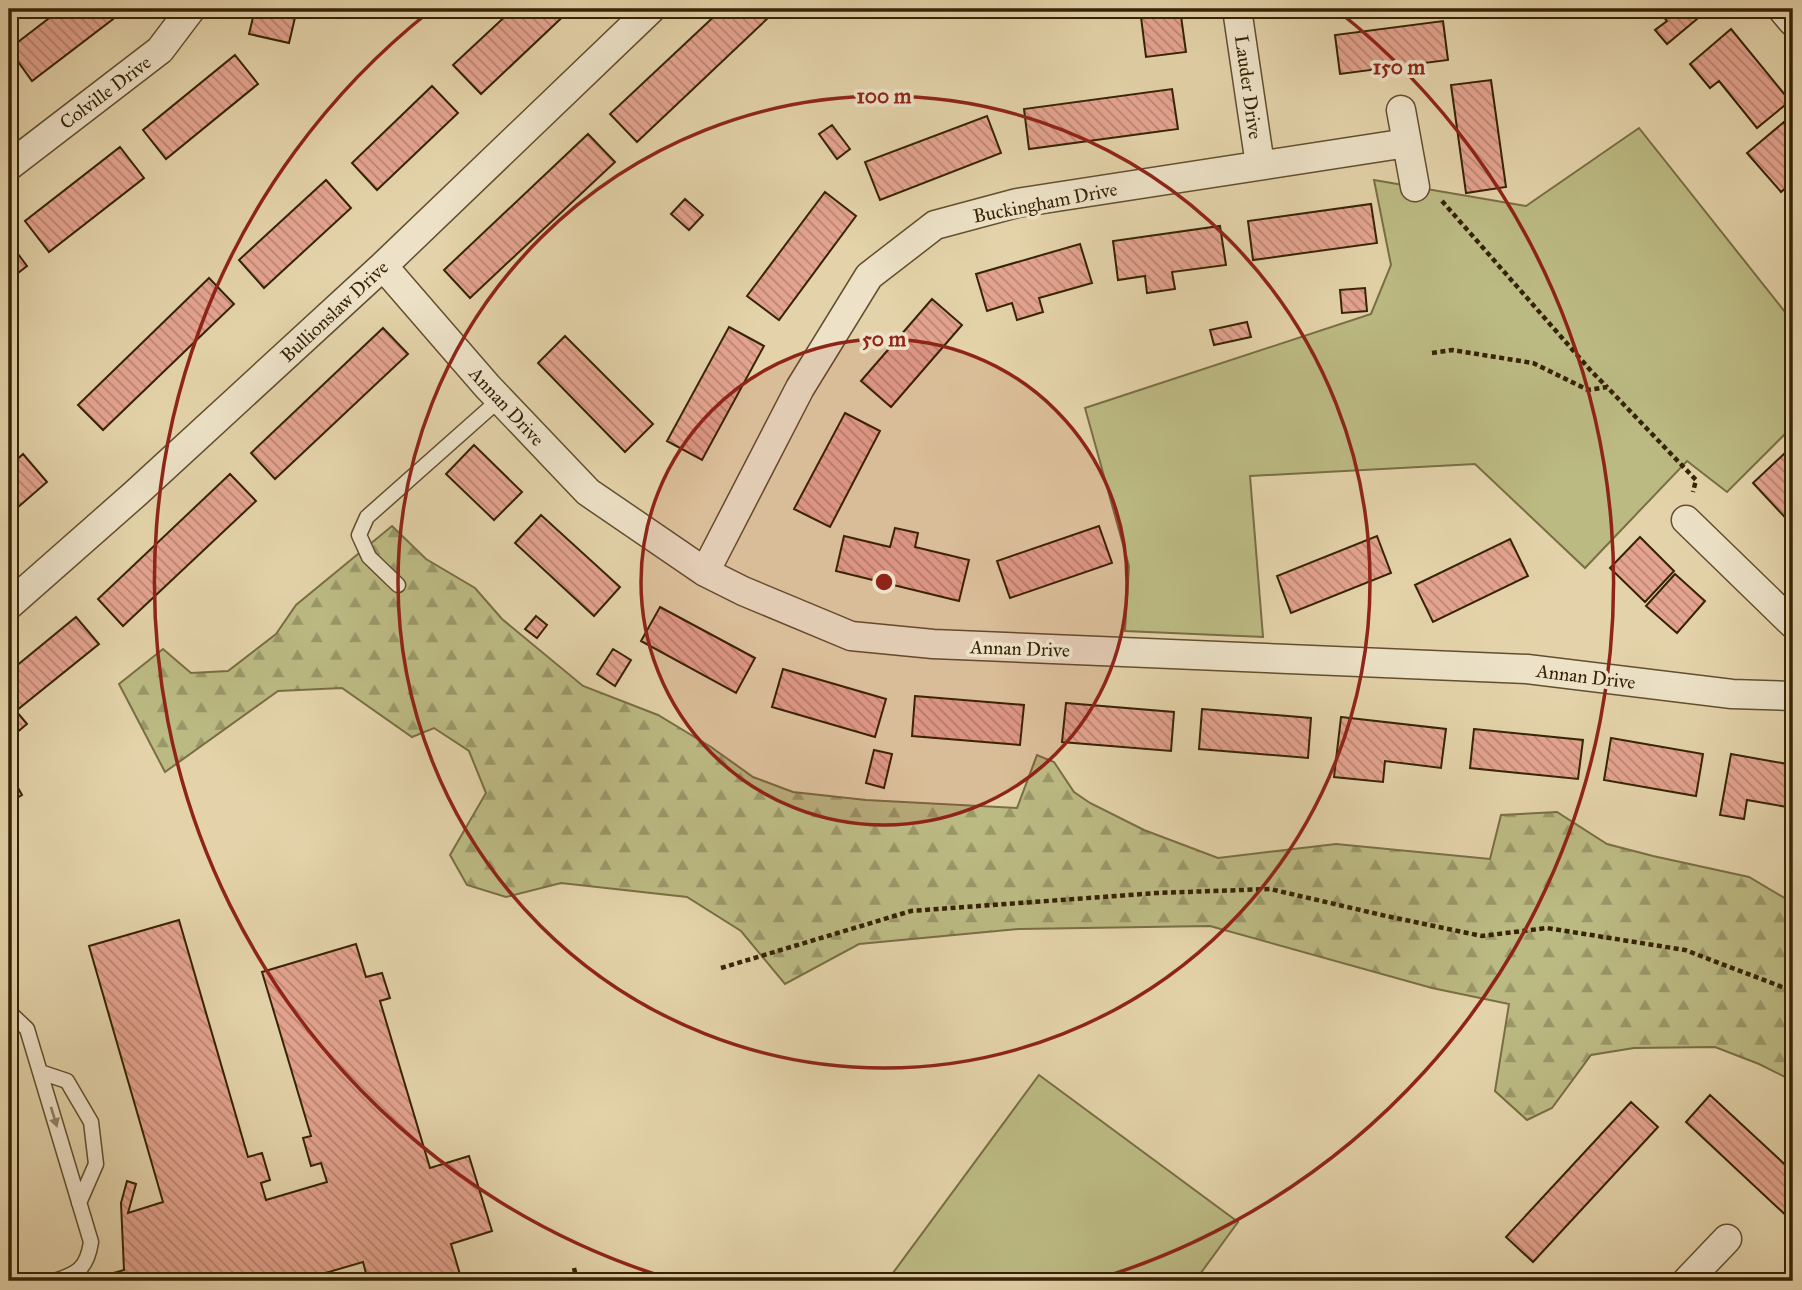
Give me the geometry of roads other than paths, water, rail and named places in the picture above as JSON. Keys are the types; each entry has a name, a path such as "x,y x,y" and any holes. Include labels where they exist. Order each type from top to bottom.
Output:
{"street":[{"name":"Colville Drive","path":"9,166 160,50 191,9"},
{"name":"Bullionslaw Drive","path":"9,605 135,494 383,266 651,9"},
{"name":"Lauder Drive","path":"1237,9 1260,166"},
{"path":"1782,9 1793,22"},
{"path":"1401,110 1415,187"},
{"name":"Buckingham Drive","path":"705,572 800,388 869,276 935,225 1017,203 1407,143"},
{"name":"Annan Drive","path":"383,266 500,399 588,492 705,572 743,591 851,636 933,644 1527,669 1732,694 1793,696"},
{"path":"1686,520 1793,624"},
{"path":"1687,1281 1727,1239"}],"lane":[{"path":"398,585 369,557 359,536 367,517 500,399"},
{"path":"9,1012 27,1029 91,1242 89,1258 74,1275 54,1281"},
{"path":"40,1072 67,1081 91,1122 96,1164 79,1203"}]}
